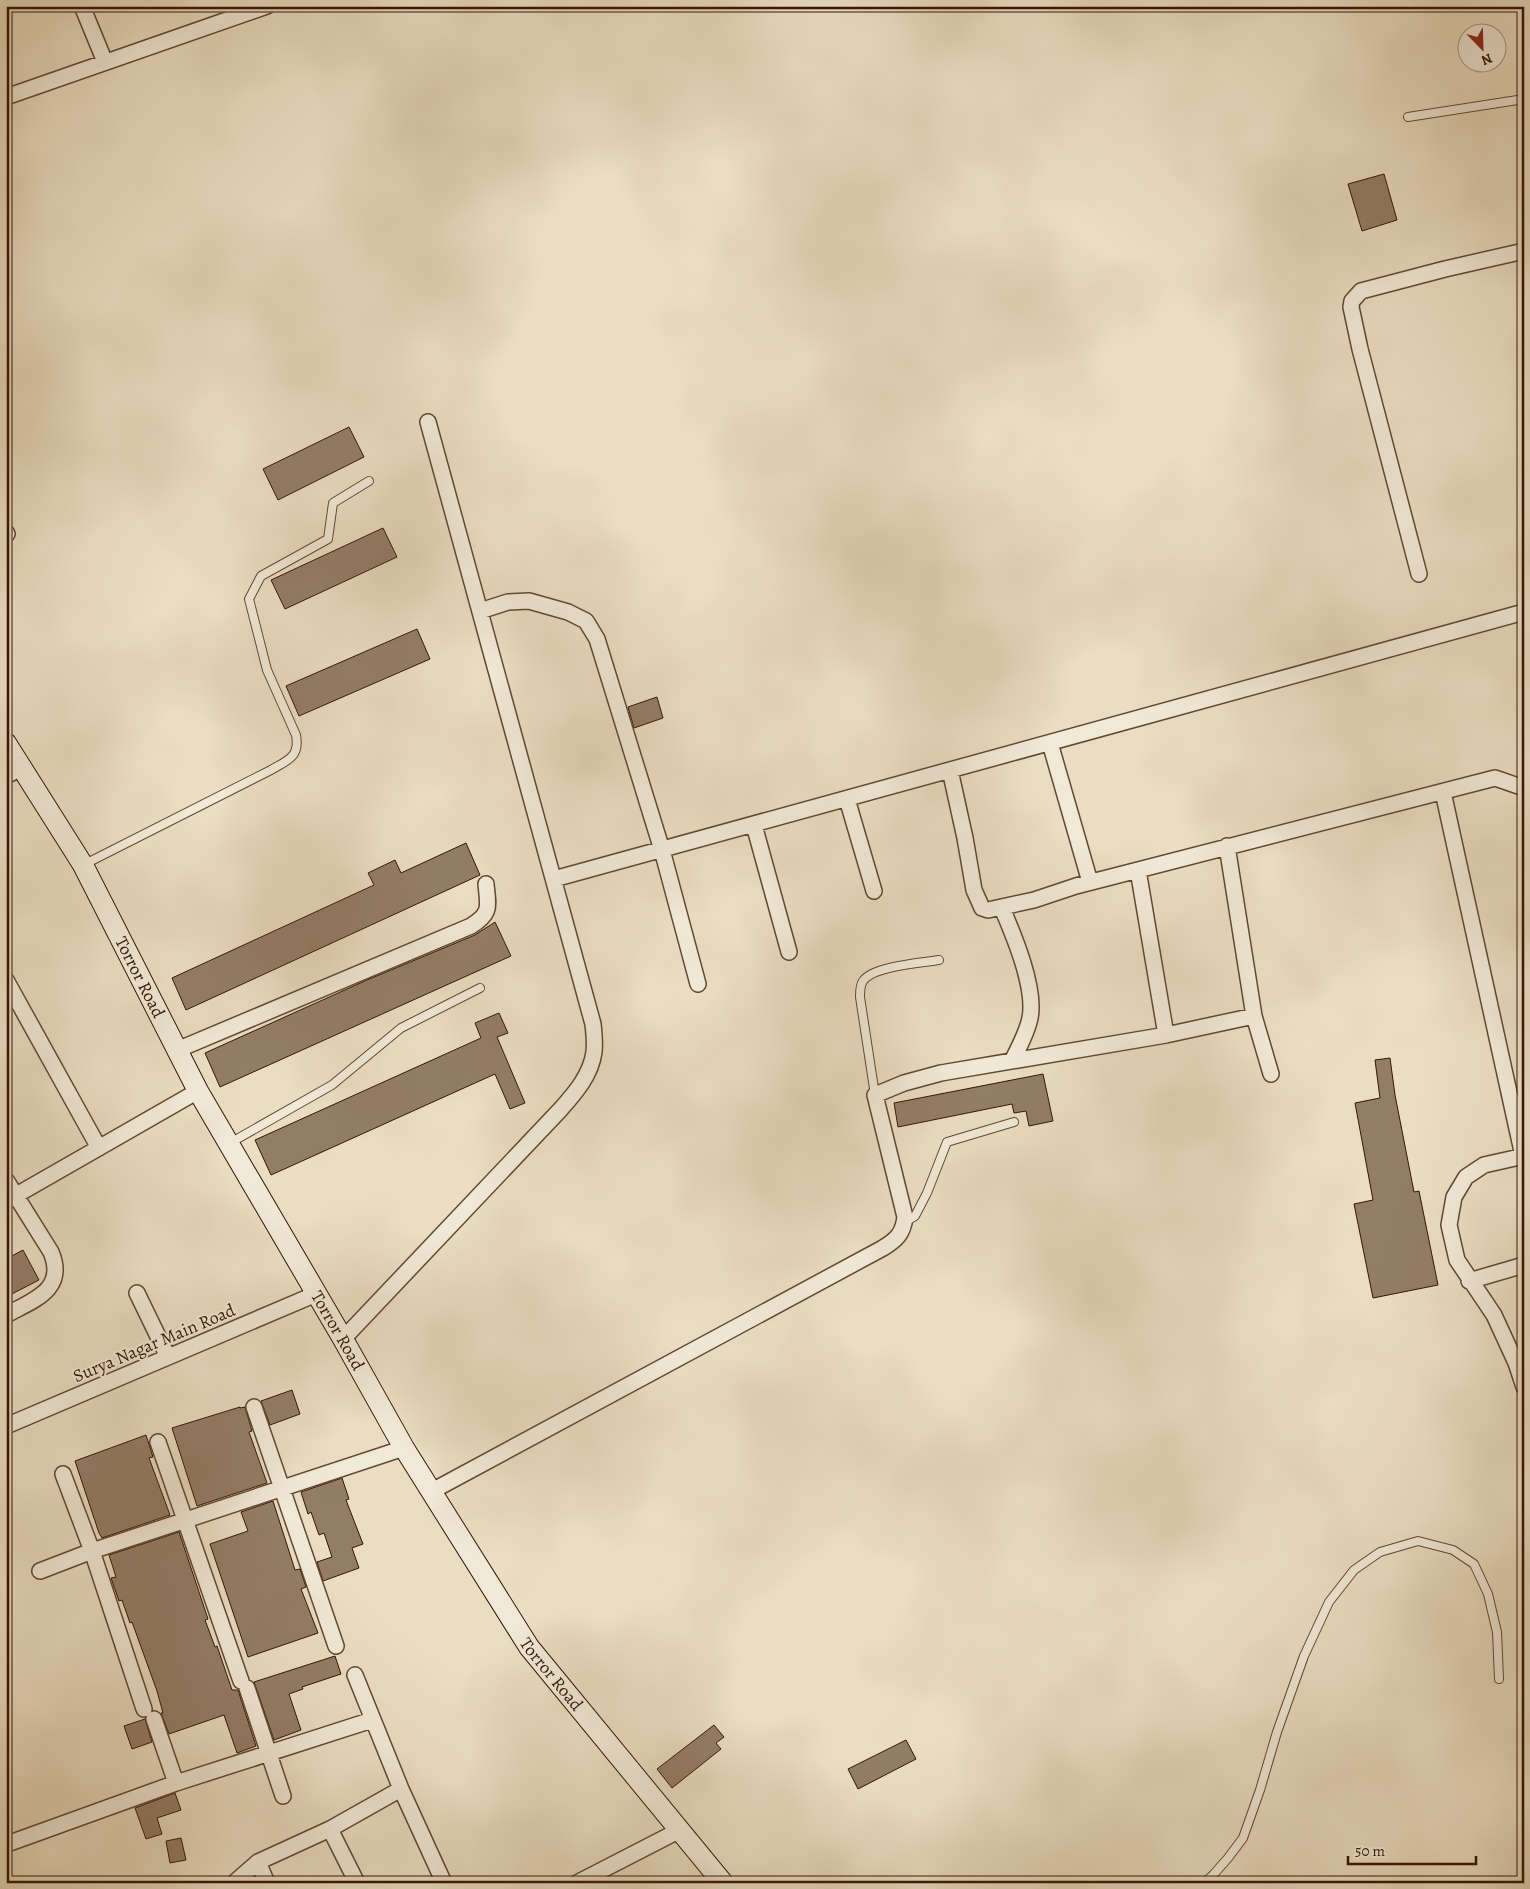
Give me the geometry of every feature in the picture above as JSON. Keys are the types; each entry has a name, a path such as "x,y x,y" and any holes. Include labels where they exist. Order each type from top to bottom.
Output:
{"street":[{"path":"82,6 105,62"},
{"path":"6,97 267,6"},
{"path":"1419,574 1360,349 1351,307 1352,301 1361,291 1524,251"},
{"path":"343,1339 575,1093 589,1072 594,1052 594,1024 428,422"},
{"path":"480,611 508,602 529,602 568,612 586,621 596,639 662,850 698,984"},
{"path":"554,879 1524,612"},
{"path":"1050,743 1090,882"},
{"name":"Torror Road","path":"6,744 14,772 83,865 198,1091 343,1339 404,1448 529,1647 723,1883"},
{"path":"950,770 974,890 982,908 988,910 1002,908 1090,882 1227,846 1495,778 1524,788"},
{"path":"1443,792 1523,1156 1484,1165 1466,1177 1454,1197 1449,1225 1457,1260 1469,1281 1494,1316 1516,1363 1524,1387"},
{"path":"847,799 874,891"},
{"path":"754,824 789,952"},
{"path":"1227,846 1254,1016 1271,1074"},
{"path":"1138,870 1166,1035"},
{"path":"177,1050 471,926 483,918 488,908 486,884"},
{"path":"1002,908 1017,943 1030,994 1030,1017 1026,1033 1012,1061"},
{"path":"6,980 99,1148"},
{"path":"432,1491 898,1239 904,1222 902,1202 875,1095 904,1083 941,1073 1166,1035 1254,1016"},
{"path":"11,1198 198,1091"},
{"path":"6,1180 11,1198 51,1252 56,1264 54,1278 47,1292 6,1315"},
{"path":"1469,1281 1524,1265"},
{"path":"137,1293 168,1357"},
{"name":"Surya Nagar Main Road","path":"6,1426 316,1294"},
{"path":"254,1408 336,1646"},
{"path":"158,1442 283,1796"},
{"path":"40,1571 92,1551 404,1448"},
{"path":"63,1474 149,1714 176,1783"},
{"path":"355,1675 401,1789 444,1883"},
{"path":"7,1844 176,1783 372,1720"},
{"path":"234,1883 258,1862 330,1829 401,1789"},
{"path":"330,1829 357,1883"},
{"path":"576,1883 680,1830"},
{"path":"258,1862 267,1883"}],"lane":[{"path":"1408,117 1524,99"},
{"path":"83,865 272,770 293,755 298,744 296,735 267,670 249,599 261,576 328,539 333,503 369,481"},
{"path":"875,1095 860,996 862,983 868,976 880,970 939,960"},
{"path":"229,1143 332,1085 401,1028 480,988"},
{"path":"904,1222 915,1216 927,1194 947,1142 1014,1122"},
{"path":"1204,1883 1228,1858 1243,1838 1304,1656 1329,1602 1354,1570 1380,1552 1418,1542 1453,1550 1474,1564 1488,1594 1497,1632 1499,1678"}],"building":[{"path":"1384,174 1397,220 1362,231 1348,184"},
{"path":"349,427 364,457 278,500 263,469"},
{"path":"383,528 397,557 285,609 271,580"},
{"path":"417,629 430,659 299,716 286,686"},
{"path":"657,697 663,718 634,728 628,707"},
{"path":"466,843 480,875 186,1010 172,978 374,885 368,873 395,860 401,873"},
{"path":"495,922 511,956 220,1087 205,1053 367,980 475,935"},
{"path":"499,1013 508,1033 497,1037 525,1103 510,1109 495,1074 271,1175 255,1140 481,1038 475,1023"},
{"path":"1390,1058 1395,1095 1414,1192 1419,1191 1438,1285 1373,1298 1354,1204 1373,1200 1355,1103 1380,1098 1375,1060"},
{"path":"1043,1074 1053,1121 1029,1126 1026,1111 1014,1113 1012,1104 898,1127 894,1103"},
{"path":"23,1250 39,1280 6,1297 6,1259"},
{"path":"292,1390 300,1414 270,1425 261,1401"},
{"path":"245,1407 252,1431 249,1432 267,1483 197,1506 172,1428"},
{"path":"146,1435 153,1457 149,1458 170,1515 102,1538 75,1461"},
{"path":"342,1478 349,1499 346,1500 363,1544 352,1548 359,1568 323,1581 317,1562 332,1557 324,1533 319,1535 311,1512 308,1514 301,1492"},
{"path":"273,1501 295,1570 300,1569 306,1587 301,1589 318,1633 248,1657 210,1544 248,1531 241,1512"},
{"path":"179,1532 208,1619 205,1620 215,1647 217,1646 232,1690 238,1690 256,1746 237,1753 224,1715 169,1734 161,1713 163,1713 157,1691 132,1622 130,1623 122,1600 119,1601 111,1578 116,1577 109,1555"},
{"path":"335,1656 341,1674 302,1687 303,1689 289,1694 301,1730 274,1740 254,1682"},
{"path":"145,1719 152,1742 132,1749 124,1726"},
{"path":"714,1725 724,1737 716,1743 721,1749 672,1788 657,1769"},
{"path":"906,1740 916,1759 858,1789 848,1769"},
{"path":"175,1793 181,1810 157,1818 162,1834 146,1839 135,1808"},
{"path":"181,1838 186,1860 170,1863 166,1841"}]}
